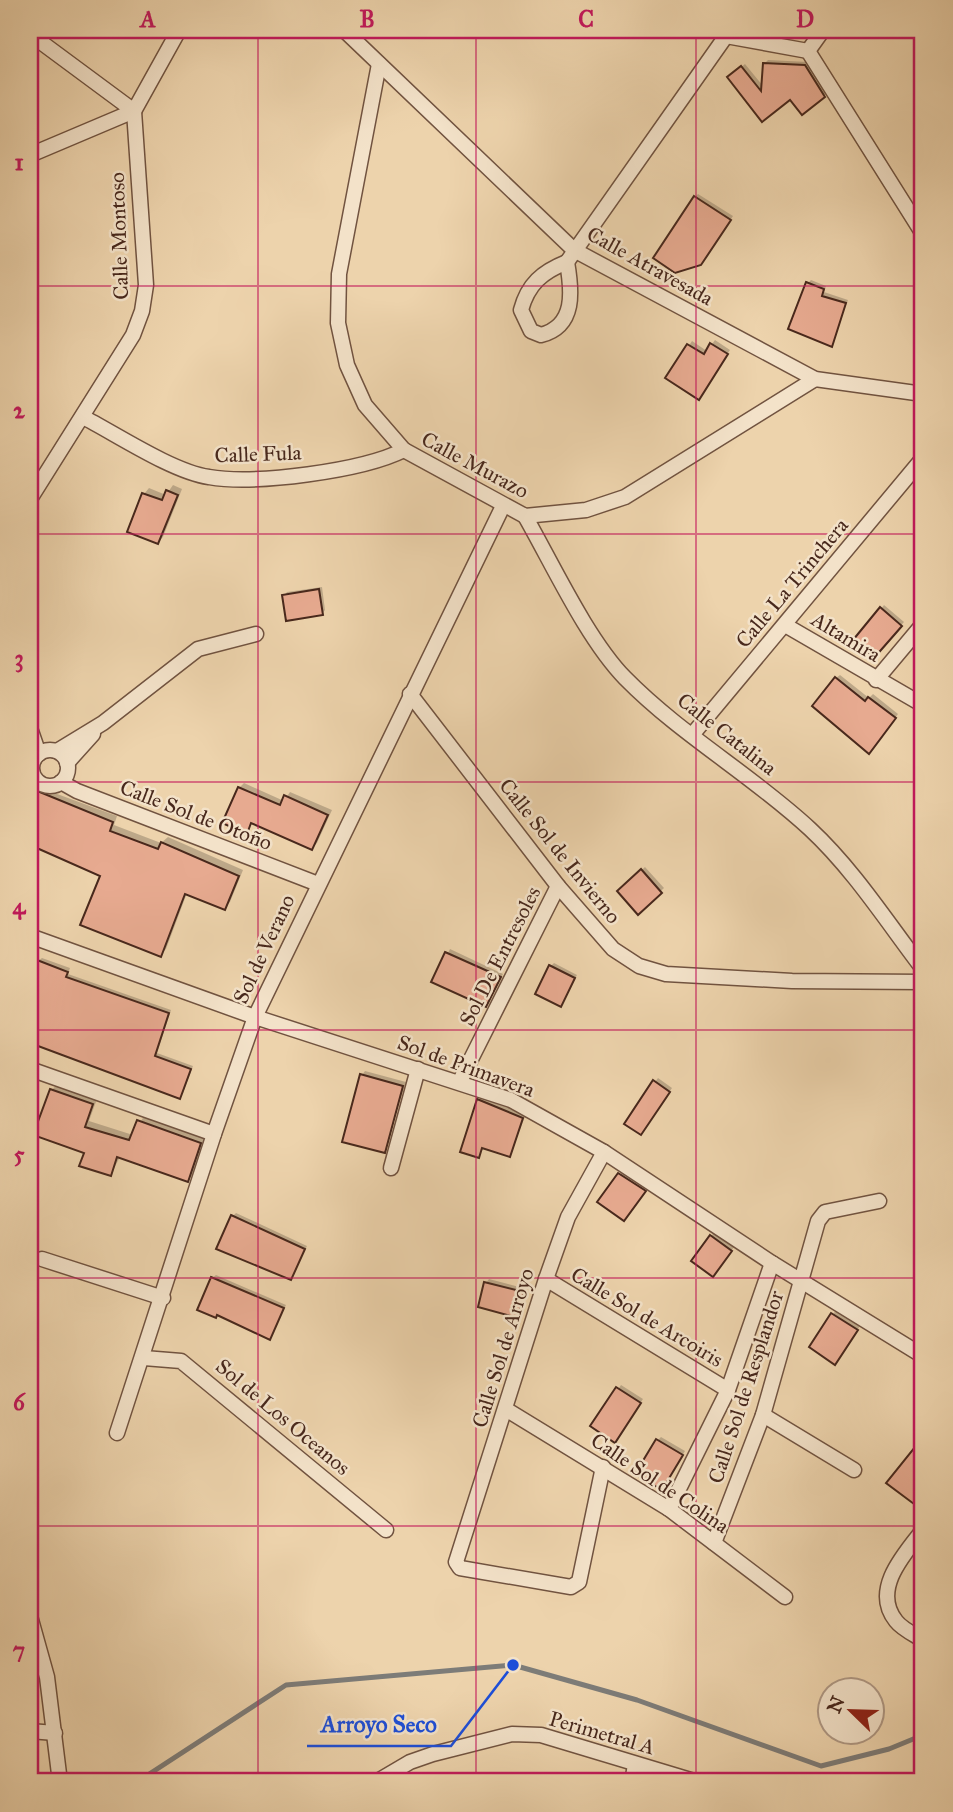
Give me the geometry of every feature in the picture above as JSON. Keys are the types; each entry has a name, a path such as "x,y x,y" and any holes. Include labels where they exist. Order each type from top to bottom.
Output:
{"street":[{"path":"30,155 134,111 178,30"},
{"name":"Calle Atravesada","path":"344,30 570,256 815,379 923,394"},
{"path":"808,51 823,30"},
{"path":"570,256 572,288 569,310 562,325 541,335 531,331 521,310 525,295 538,276 570,256 724,33 808,51 894,192 923,234"},
{"path":"30,34 134,111"},
{"name":"Calle Murazo","path":"379,64 339,274 338,323 347,365 365,405 404,450 525,516 586,510 625,497 815,379"},
{"name":"Calle Montoso","path":"30,499 133,335 142,311 145,257 134,111"},
{"name":"Calle Fula","path":"83,417 186,470 208,477 238,479 363,466 404,450"},
{"name":"Calle La Trinchera","path":"692,735 923,458"},
{"name":"Sol de Verano","path":"117,1433 255,1017 503,506"},
{"name":"Calle Catalina","path":"525,516 591,631 624,678 692,735 756,783 827,846 923,969"},
{"path":"876,680 923,624"},
{"name":"Altamira","path":"785,625 923,705"},
{"path":"39,754 57,751 103,723 198,649 256,634"},
{"name":"Calle Sol de Invierno","path":"410,694 558,886 613,949 639,966 666,974 792,981 923,982"},
{"path":"67,763 103,723"},
{"path":"30,728 39,754 32,769 35,782 50,786 61,782 67,771 67,763 57,751"},
{"name":"Calle Sol de Otoño","path":"61,782 77,791 318,884"},
{"name":"Sol De Entresoles","path":"460,1081 558,886"},
{"name":"Sol de Primavera","path":"30,936 255,1017 460,1081 511,1100 604,1152 772,1263 923,1356"},
{"path":"30,1069 214,1134"},
{"path":"391,1168 418,1069"},
{"name":"Calle Sol de Arroyo","path":"603,1467 579,1582 571,1587 467,1571 456,1562 507,1410 545,1279 568,1217 604,1152"},
{"name":"Calle Sol de Resplandor","path":"714,1543 763,1415 821,1216 825,1212 879,1201"},
{"path":"42,1259 163,1298"},
{"path":"669,1509 728,1390 772,1263"},
{"name":"Calle Sol de Arcoiris","path":"545,1279 728,1390"},
{"name":"Sol de Los Oceanos","path":"144,1358 181,1361 386,1530"},
{"name":"Calle Sol de Colina","path":"507,1410 669,1509 785,1597"},
{"path":"763,1415 854,1470"},
{"path":"923,1530 898,1563 888,1586 888,1605 897,1622 923,1640"},
{"path":"30,1616 47,1677 60,1782"},
{"path":"30,1731 55,1733"},
{"name":"Perimetral A","path":"376,1782 410,1762 512,1734 541,1735 697,1782"},
{"path":"632,1782 635,1765"}],"building":[{"path":"763,63 805,65 825,97 802,115 790,100 762,122 727,77 741,66 761,91"},
{"path":"694,196 731,220 701,265 675,273 653,258"},
{"path":"806,282 824,289 822,296 846,303 832,347 788,329"},
{"path":"710,343 728,354 699,400 665,378 687,344 704,354"},
{"path":"166,490 178,495 158,544 127,532 142,493 162,500"},
{"path":"319,589 323,615 286,621 282,595"},
{"path":"880,607 902,626 874,658 853,640"},
{"path":"835,677 865,701 868,697 896,718 869,754 812,706"},
{"path":"238,787 280,805 284,795 328,815 312,850 251,823 247,834 222,823"},
{"path":"30,788 113,822 110,831 158,849 161,842 239,876 225,910 185,894 161,957 80,925 100,876 30,845"},
{"path":"641,869 662,893 638,915 617,891"},
{"path":"445,952 501,977 486,1007 431,982"},
{"path":"37,960 68,972 66,977 169,1013 155,1056 191,1069 180,1099 30,1043 30,980"},
{"path":"549,965 575,978 561,1007 535,994"},
{"path":"360,1074 403,1086 385,1153 342,1142"},
{"path":"653,1080 670,1092 641,1135 624,1124"},
{"path":"50,1089 93,1104 85,1127 129,1140 137,1120 201,1143 188,1182 117,1157 111,1176 79,1166 84,1153 33,1135"},
{"path":"477,1099 523,1118 510,1157 482,1148 479,1158 460,1152"},
{"path":"618,1173 646,1191 624,1221 597,1202"},
{"path":"231,1215 305,1249 291,1280 216,1249"},
{"path":"710,1235 732,1251 713,1277 691,1261"},
{"path":"211,1277 284,1308 270,1340 217,1315 216,1318 197,1310"},
{"path":"484,1282 524,1292 518,1318 478,1307"},
{"path":"831,1313 858,1330 835,1365 809,1347"},
{"path":"616,1387 641,1403 615,1443 590,1426"},
{"path":"923,1437 923,1501 918,1507 886,1483"},
{"path":"656,1439 683,1455 662,1490 635,1474"}],"waterway":[{"path":"137,1782 286,1685 513,1665 637,1700 821,1766 889,1749 923,1735"}],"place":[{"name":"Arroyo Seco","path":"513,1665"}]}
